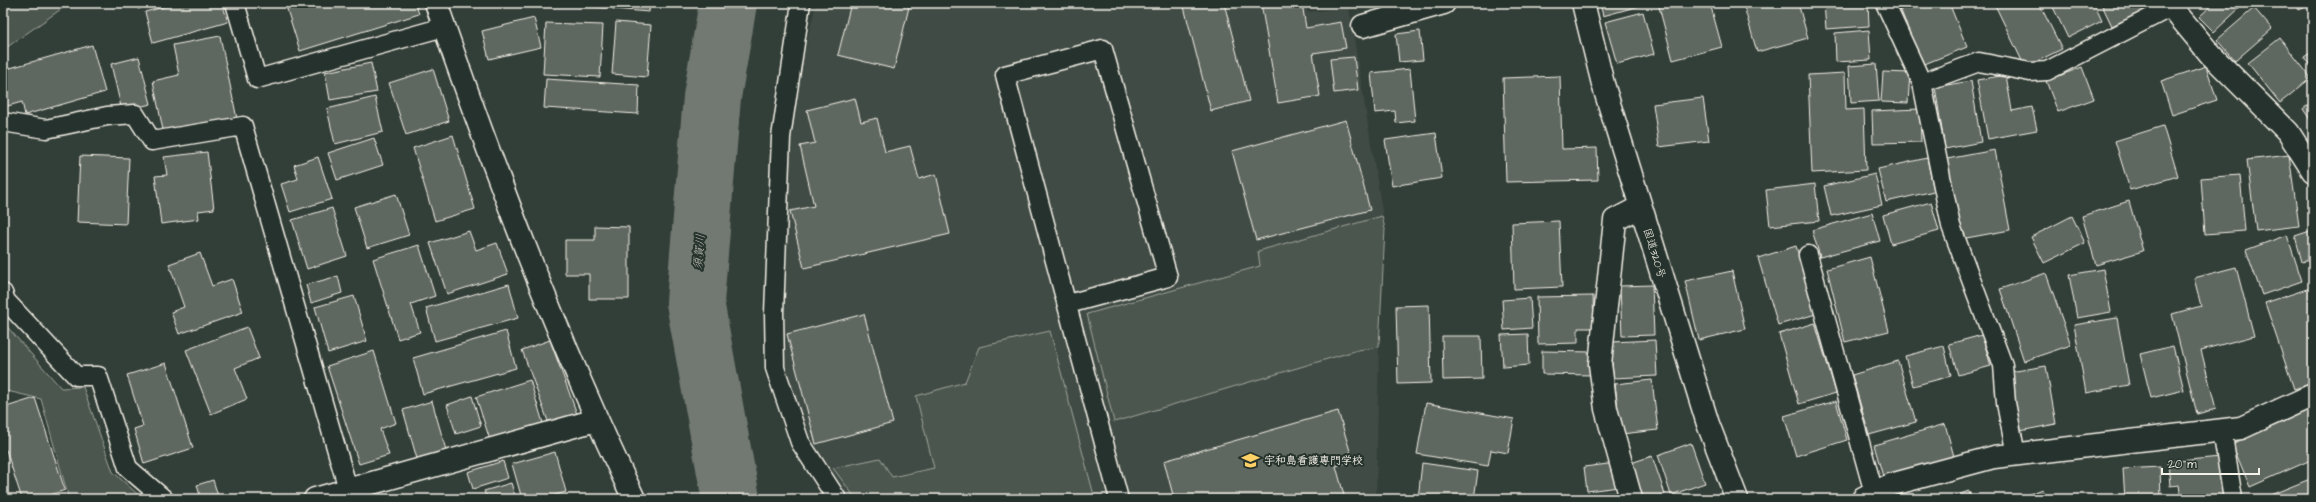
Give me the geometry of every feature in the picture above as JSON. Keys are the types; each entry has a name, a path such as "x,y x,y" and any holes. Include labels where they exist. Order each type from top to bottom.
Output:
{"street":[{"path":"436,3 504,192 596,420 634,499"},
{"path":"1363,26 1444,3"},
{"name":"国道320号","path":"1583,3 1603,84 1640,207 1708,424 1737,499"},
{"path":"2173,5 2211,55 2288,132 2313,171"},
{"path":"1631,499 1606,410 1600,364 1615,220 1640,207"},
{"path":"1867,497 1890,485 1994,457 2241,428 2313,394"},
{"path":"315,499 596,420"}],"lane":[{"path":"235,3 257,79 444,26"},
{"path":"802,3 781,137 774,313 776,368 800,442 836,499"},
{"path":"1884,3 1922,83 1951,226 2003,365 2006,403 2016,455"},
{"path":"1922,83 1979,62 2030,72 2047,71 2173,5"},
{"path":"1068,304 1168,277 1103,49 1005,76 1068,304 1119,499"},
{"path":"3,122 46,129 107,116 135,114 152,141 243,126 348,489"},
{"path":"1808,255 1867,497"},
{"path":"3,293 6,301 76,376 98,376 128,468 164,499"},
{"path":"2222,430 2233,499"}],"shaded area":[{"path":"3,3 63,3 64,7 3,50"},
{"path":"816,3 1306,3 1307,12 1349,8 1385,229 1379,347 1376,499 849,499 818,452 793,399 785,370 780,314 791,110"},
{"path":"1382,216 1385,229 1379,347 1358,350 1114,422 1087,314 1260,266 1258,251"},
{"path":"3,322 61,388 83,387 113,472 143,499 69,499 41,399 3,390"},
{"path":"1050,331 1095,499 856,499 833,468 880,458 892,477 934,468 916,396 965,382 979,347"}],"building":[{"path":"136,3 154,3 138,9"},
{"path":"178,3 222,3 228,22 153,43 145,12"},
{"path":"285,3 415,3 419,14 300,51"},
{"path":"571,3 606,3 606,8 571,5"},
{"path":"614,3 650,3 649,12 613,9"},
{"path":"851,3 910,3 894,69 838,55"},
{"path":"1183,3 1224,3 1249,101 1211,111"},
{"path":"1261,3 1302,3 1306,28 1341,22 1346,48 1313,53 1320,96 1278,103"},
{"path":"1600,3 1638,3 1639,6 1603,16"},
{"path":"1658,3 1710,3 1722,47 1673,60"},
{"path":"1743,3 1798,3 1808,38 1757,52"},
{"path":"1824,3 1868,3 1869,26 1826,29"},
{"path":"1898,3 1949,3 1967,47 1922,65"},
{"path":"1994,3 2039,3 2062,49 2025,67"},
{"path":"2051,3 2094,3 2102,21 2068,38"},
{"path":"2101,3 2152,3 2153,6 2112,26"},
{"path":"2214,3 2245,3 2214,32 2199,17"},
{"path":"2295,3 2313,3 2298,10"},
{"path":"2254,8 2272,29 2235,61 2217,40"},
{"path":"1643,12 1654,54 1617,64 1605,22"},
{"path":"534,18 541,47 489,59 482,31"},
{"path":"616,22 651,25 647,77 612,74"},
{"path":"546,23 603,25 600,77 543,74"},
{"path":"1869,30 1871,60 1836,62 1835,33"},
{"path":"1420,31 1423,60 1399,62 1396,34"},
{"path":"220,36 237,119 164,135 153,81 179,75 173,45"},
{"path":"2280,38 2311,78 2280,103 2248,63"},
{"path":"92,45 105,92 25,115 22,102 4,107 3,70"},
{"path":"2313,51 2313,70 2304,57"},
{"path":"139,57 151,104 122,111 111,64"},
{"path":"1354,57 1358,90 1334,93 1330,59"},
{"path":"371,63 377,92 330,100 325,72"},
{"path":"1876,64 1879,101 1851,103 1849,66"},
{"path":"2206,66 2217,100 2172,115 2161,81"},
{"path":"2082,67 2094,99 2058,112 2046,81"},
{"path":"433,69 449,121 406,135 389,83"},
{"path":"1410,69 1415,121 1396,123 1395,111 1375,113 1371,73"},
{"path":"1883,72 1910,73 1908,103 1881,102"},
{"path":"1845,73 1846,110 1864,109 1866,170 1812,173 1808,75"},
{"path":"2006,75 2012,111 2032,107 2037,130 1988,139 1977,80"},
{"path":"1560,76 1562,149 1597,148 1598,180 1506,182 1503,78"},
{"path":"546,79 639,85 638,114 544,108"},
{"path":"1971,81 1981,142 1945,149 1935,87"},
{"path":"375,97 383,132 335,144 327,109"},
{"path":"855,98 861,122 877,118 885,152 910,146 919,179 936,174 950,234 804,268 790,211 814,206 800,146 815,143 807,110"},
{"path":"1703,98 1709,141 1659,147 1653,104"},
{"path":"2313,101 2313,124 2303,109"},
{"path":"1920,109 1921,142 1873,143 1872,111"},
{"path":"1346,120 1370,210 1256,240 1232,151"},
{"path":"2163,126 2178,176 2130,190 2115,141"},
{"path":"1436,133 1442,178 1392,186 1385,140"},
{"path":"453,135 475,209 435,221 413,148"},
{"path":"374,138 383,165 337,180 328,153"},
{"path":"1995,150 2010,230 1961,239 1947,159"},
{"path":"207,152 214,209 198,211 199,219 161,224 155,176 167,175 164,157"},
{"path":"2289,155 2299,226 2256,231 2247,160"},
{"path":"80,156 129,158 126,224 77,222"},
{"path":"318,157 332,199 290,212 281,184 298,179 294,165"},
{"path":"1927,158 1934,191 1886,202 1878,169"},
{"path":"1875,174 1882,205 1831,216 1824,186"},
{"path":"2240,175 2245,231 2205,234 2201,178"},
{"path":"1815,184 1819,221 1770,226 1766,190"},
{"path":"396,194 409,235 367,248 354,207"},
{"path":"2129,201 2143,251 2096,265 2082,216"},
{"path":"1931,202 1939,231 1891,244 1883,215"},
{"path":"332,208 347,256 307,269 292,220"},
{"path":"1872,213 1880,241 1820,257 1812,230"},
{"path":"2072,216 2085,243 2044,263 2031,237"},
{"path":"1559,221 1562,287 1514,289 1512,223"},
{"path":"595,226 629,227 629,299 589,299 589,274 565,274 565,240 595,240"},
{"path":"2313,230 2313,259 2302,262 2295,236"},
{"path":"469,231 476,250 497,243 508,274 447,294 430,243"},
{"path":"2287,235 2302,281 2262,295 2246,250"},
{"path":"419,245 435,296 411,304 420,332 398,339 373,259"},
{"path":"1796,246 1816,314 1778,325 1758,258"},
{"path":"200,253 212,286 232,279 243,312 179,334 171,312 184,307 169,264"},
{"path":"1870,257 1889,331 1845,342 1827,269"},
{"path":"2236,267 2254,336 2201,350 2216,409 2197,414 2172,314 2201,306 2194,278"},
{"path":"2103,269 2111,312 2077,318 2069,275"},
{"path":"1732,271 1745,329 1699,340 1685,281"},
{"path":"2046,273 2071,345 2024,361 2000,289"},
{"path":"338,276 342,293 311,303 306,285"},
{"path":"509,284 518,318 435,341 426,308"},
{"path":"1652,285 1654,335 1622,336 1620,286"},
{"path":"2310,288 2313,296 2313,383 2294,389 2265,303"},
{"path":"354,296 367,341 328,353 315,307"},
{"path":"1593,296 1594,328 1578,328 1578,343 1538,344 1537,297"},
{"path":"1530,298 1532,328 1504,330 1502,300"},
{"path":"1429,305 1431,383 1398,384 1396,306"},
{"path":"864,314 893,423 816,444 787,334"},
{"path":"2117,318 2129,385 2086,393 2074,325"},
{"path":"1815,323 1836,393 1799,404 1779,334"},
{"path":"247,327 259,358 235,368 247,399 211,414 186,350"},
{"path":"506,331 516,368 423,394 413,358"},
{"path":"1528,334 1529,365 1503,367 1501,335"},
{"path":"1982,335 1991,366 1958,375 1949,344"},
{"path":"1442,336 1481,336 1482,379 1443,380"},
{"path":"550,340 577,414 549,424 522,350"},
{"path":"1655,340 1657,376 1613,378 1611,342"},
{"path":"1944,346 1951,376 1913,386 1905,356"},
{"path":"2173,346 2184,390 2151,398 2140,354"},
{"path":"374,351 396,423 380,429 389,455 359,464 327,366"},
{"path":"1542,351 1592,352 1592,375 1542,374"},
{"path":"1898,361 1916,422 1869,435 1852,375"},
{"path":"166,363 193,448 144,464 134,429 143,426 127,375"},
{"path":"2046,366 2056,424 2020,431 2010,372"},
{"path":"530,380 543,423 490,440 476,397"},
{"path":"1652,380 1658,430 1621,434 1615,384"},
{"path":"472,396 481,426 456,434 447,405"},
{"path":"35,398 65,490 39,499 22,499 6,450 3,451 3,408"},
{"path":"432,401 446,450 417,459 403,410"},
{"path":"1836,401 1847,440 1796,456 1784,416"},
{"path":"1426,403 1514,419 1508,453 1491,450 1488,466 1417,454"},
{"path":"2313,408 2313,459 2250,487 2232,444"},
{"path":"1338,411 1353,461 1336,466 1345,499 1174,499 1164,461"},
{"path":"1945,424 1955,460 1884,480 1874,445"},
{"path":"1691,443 1705,483 1671,495 1658,455"},
{"path":"555,452 566,492 541,499 522,499 512,464"},
{"path":"1652,456 1665,494 1652,499 1640,499 1628,464"},
{"path":"2220,457 2224,498 2181,499 2179,485 2170,486 2168,462"},
{"path":"503,461 508,478 473,489 468,472"},
{"path":"1422,463 1478,471 1474,499 1418,499"},
{"path":"1616,463 1619,487 1587,491 1584,467"},
{"path":"2160,467 2161,499 2125,499 2123,469"},
{"path":"2310,479 2313,487 2313,499 2269,499 2268,496"},
{"path":"213,480 219,499 201,499 197,485"},
{"path":"511,483 516,499 487,499 484,491"},
{"path":"2043,489 2047,499 2016,499"},
{"path":"1969,491 1971,499 1946,499"},
{"path":"1615,493 1615,499 1574,499 1574,494"}],"waterway":[{"name":"須賀川","path":"728,3 712,97 695,302 731,499"}],"place":[{"name":"宇和島看護専門学校","path":"1251,460"}]}
